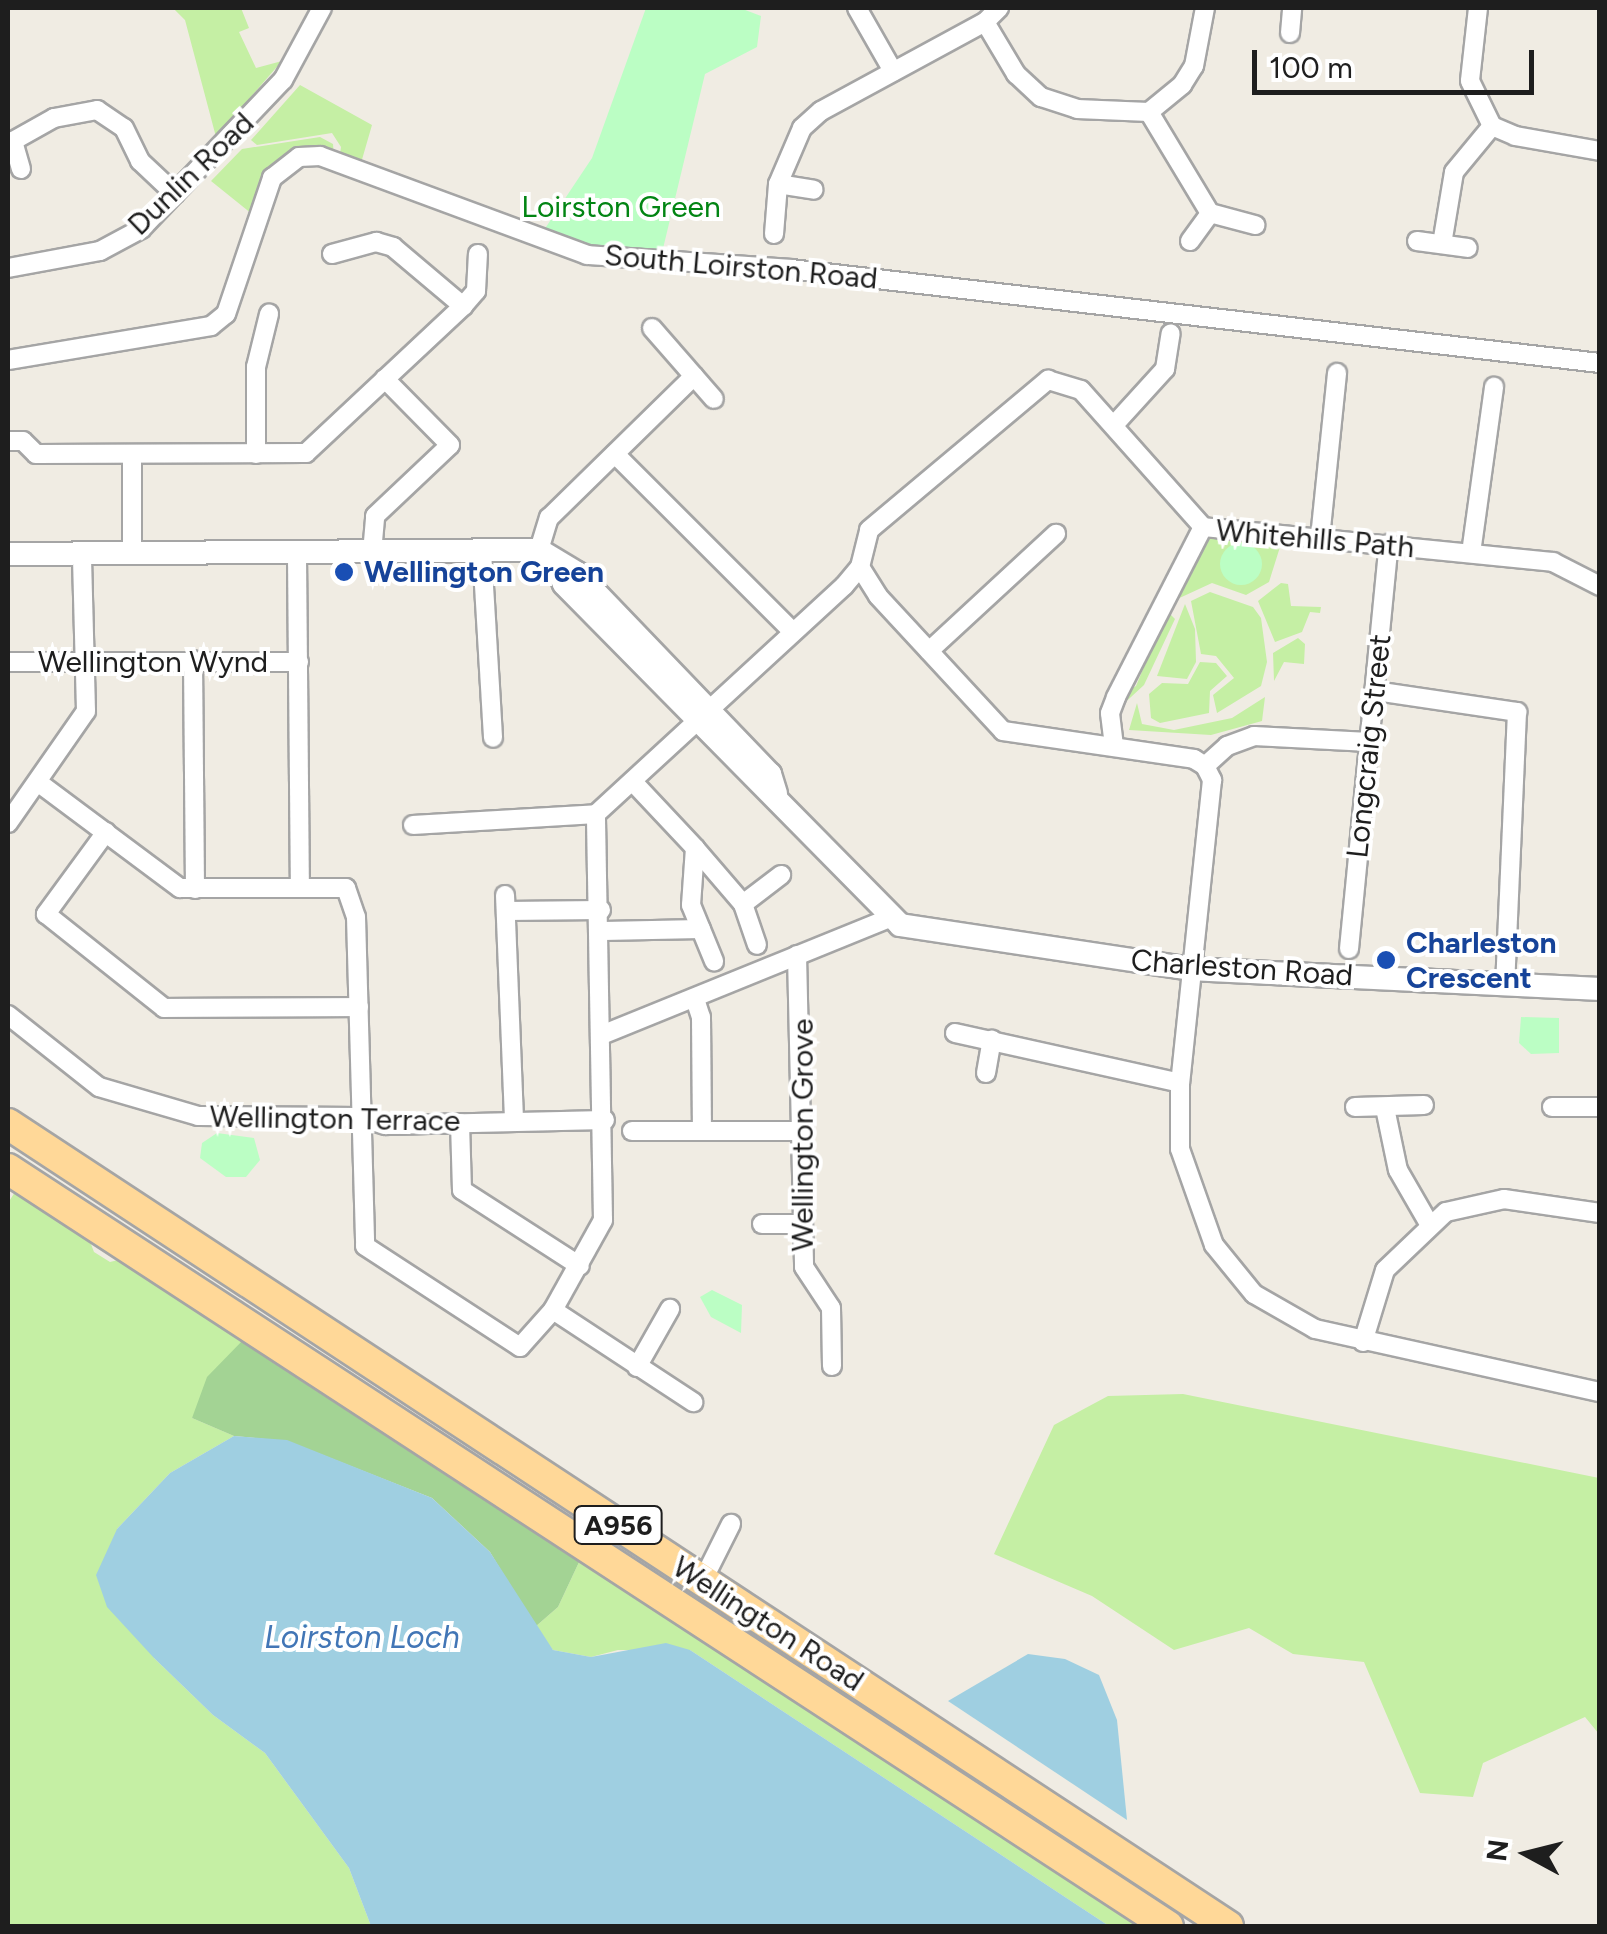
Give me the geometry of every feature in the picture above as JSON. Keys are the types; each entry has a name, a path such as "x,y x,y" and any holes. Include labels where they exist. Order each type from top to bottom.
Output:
{"main road":[{"name":"Wellington Road","path":"8,1124 1228,1926"},
{"name":"Wellington Road","path":"8,1169 1168,1926"}],"street":[{"name":"Dunlin Road","path":"8,268 100,251 141,229 283,80 322,8"},
{"path":"857,8 893,71"},
{"path":"774,234 778,184 802,128 821,110 985,22 1000,8"},
{"path":"985,22 1016,74 1041,97 1077,109 1148,112 1182,85 1194,66 1205,8"},
{"path":"1290,32 1292,8"},
{"path":"1478,8 1470,81 1492,126 1514,136 1600,151"},
{"path":"21,169 10,135 54,118 97,110 124,128 140,162 175,194"},
{"path":"1148,112 1210,214 1255,225"},
{"path":"1442,244 1454,172 1492,126"},
{"name":"South Loirston Road","path":"8,360 211,326 226,314 272,178 299,157 320,156 587,255 822,272 1600,363"},
{"path":"778,184 814,190"},
{"path":"1190,241 1210,214"},
{"path":"1417,241 1468,248"},
{"path":"332,254 353,245 393,247 463,306"},
{"path":"8,442 23,441 36,454 306,453 476,291 478,254"},
{"path":"256,454 256,367 270,314"},
{"path":"652,328 714,399"},
{"path":"1114,425 1165,368 1170,334"},
{"path":"1320,538 1337,373"},
{"path":"604,1034 889,918 776,794 751,780 705,716 564,584 546,555 549,518 694,376"},
{"path":"372,552 376,516 450,445 385,379"},
{"path":"414,826 596,814 635,784 860,567 869,530 1048,380 1072,382 1204,528"},
{"path":"1471,553 1494,388"},
{"path":"132,454 132,554"},
{"path":"616,454 792,630"},
{"name":"Whitehills Path","path":"1114,746 1110,713 1116,697 1204,528 1552,562 1600,586"},
{"path":"929,650 1056,534"},
{"name":"Longcraig Street","path":"1348,949 1389,544"},
{"path":"482,552 493,738"},
{"path":"8,823 86,712 82,553"},
{"path":"8,554 546,555"},
{"path":"297,555 300,888"},
{"path":"860,567 1003,731 1114,746 1206,766"},
{"path":"194,660 196,889"},
{"name":"Wellington Wynd","path":"8,662 299,662"},
{"path":"1374,691 1517,712 1505,984"},
{"path":"1206,766 1227,746 1254,736 1369,742"},
{"path":"1206,766 1212,780 1180,1082 1183,1170 1200,1220 1222,1258 1274,1308 1363,1342 1600,1392"},
{"path":"39,783 180,888 346,888 354,901 365,1246 520,1347 531,1342 553,1310 603,1220 603,932 596,814"},
{"path":"635,784 743,904 757,945"},
{"path":"106,832 46,914 164,1008 358,1007"},
{"path":"695,848 691,905 714,961"},
{"path":"743,904 781,875"},
{"path":"514,1122 505,903 601,910"},
{"name":"Charleston Road","path":"889,918 900,925 1190,969 1600,989"},
{"path":"603,932 701,929"},
{"name":"Wellington Grove","path":"798,955 804,1267 832,1308 832,1366"},
{"path":"694,999 701,1017 702,1131"},
{"name":"Wellington Terrace","path":"8,1015 99,1086 131,1101 198,1116 359,1117 373,1124 604,1120"},
{"path":"955,1033 1180,1082"},
{"path":"986,1073 992,1040"},
{"path":"1355,1107 1424,1104"},
{"path":"1552,1108 1600,1106"},
{"path":"1386,1108 1398,1170 1428,1222"},
{"path":"460,1122 462,1190 580,1266"},
{"path":"632,1131 804,1131"},
{"path":"1363,1342 1374,1289 1428,1222 1504,1199 1599,1213 1600,1196"},
{"path":"762,1224 803,1224"},
{"path":"637,1367 670,1309"},
{"path":"553,1310 692,1402"},
{"path":"702,1582 732,1524"}],"green space":[{"path":"173,8 241,8 249,28 239,32 256,68 282,61 216,137 185,20"},
{"name":"Loirston Green","path":"646,8 740,8 761,16 757,47 705,74 660,261 538,239 592,158"},
{"path":"300,85 372,125 361,163 339,161 341,147 332,133 257,145 251,140"},
{"path":"320,137 333,144 334,158 294,153 252,214 211,181 242,149"},
{"path":"1216,535 1280,547 1269,582 1246,595 1212,583 1173,601 1203,542"},
{"path":"1241,543 1256,549 1262,564 1256,579 1241,585 1226,579 1220,564 1226,549"},
{"path":"1281,583 1288,584 1291,606 1321,607 1320,613 1310,612 1302,632 1275,642 1258,601"},
{"path":"1210,592 1253,607 1261,618 1267,662 1261,686 1217,713 1213,695 1234,678 1216,656 1201,654 1191,601"},
{"path":"1185,604 1195,629 1196,662 1187,679 1157,676"},
{"path":"1167,611 1175,619 1144,685 1118,709 1123,694 1136,686"},
{"path":"1298,638 1305,644 1304,664 1284,662 1274,681 1273,653"},
{"path":"1200,662 1216,663 1227,676 1210,691 1209,713 1160,723 1151,718 1149,694 1162,683 1188,684"},
{"path":"1265,697 1262,721 1211,735 1129,730 1137,703 1142,724 1174,730 1232,718"},
{"path":"1521,1017 1559,1018 1559,1053 1531,1054 1519,1043"},
{"path":"217,1133 254,1138 260,1160 246,1177 226,1177 200,1158 202,1143"},
{"path":"15,1192 89,1239 94,1252 110,1262 122,1259 244,1339 192,1418 234,1436 170,1473 117,1529 154,1658 213,1715 265,1753 349,1868 371,1926 8,1926 8,1203"},
{"path":"712,1290 742,1305 741,1333 711,1317 700,1297"},
{"path":"244,1339 580,1560 558,1607 535,1627 490,1552 432,1498 287,1441 234,1436 192,1418 207,1377"},
{"path":"1183,1394 1599,1478 1599,1734 1585,1717 1483,1763 1473,1797 1420,1793 1364,1662 1293,1654 1249,1628 1174,1650 1092,1596 994,1554 1054,1425 1108,1396"},
{"path":"580,1560 1143,1926 1109,1926 690,1650 618,1650 591,1657 553,1650 535,1627 558,1607"}],"water":[{"name":"Loirston Loch","path":"234,1436 287,1440 432,1498 490,1552 553,1650 591,1657 666,1643 690,1650 1109,1926 371,1926 349,1868 265,1753 213,1715 154,1658 107,1607 96,1575 117,1529 170,1473"},
{"path":"1028,1654 1065,1659 1099,1675 1117,1720 1127,1820 948,1701"}],"place":[{"name":"Wellington Green","path":"344,572"},
{"name":"Charleston Crescent","path":"1386,960"}]}
